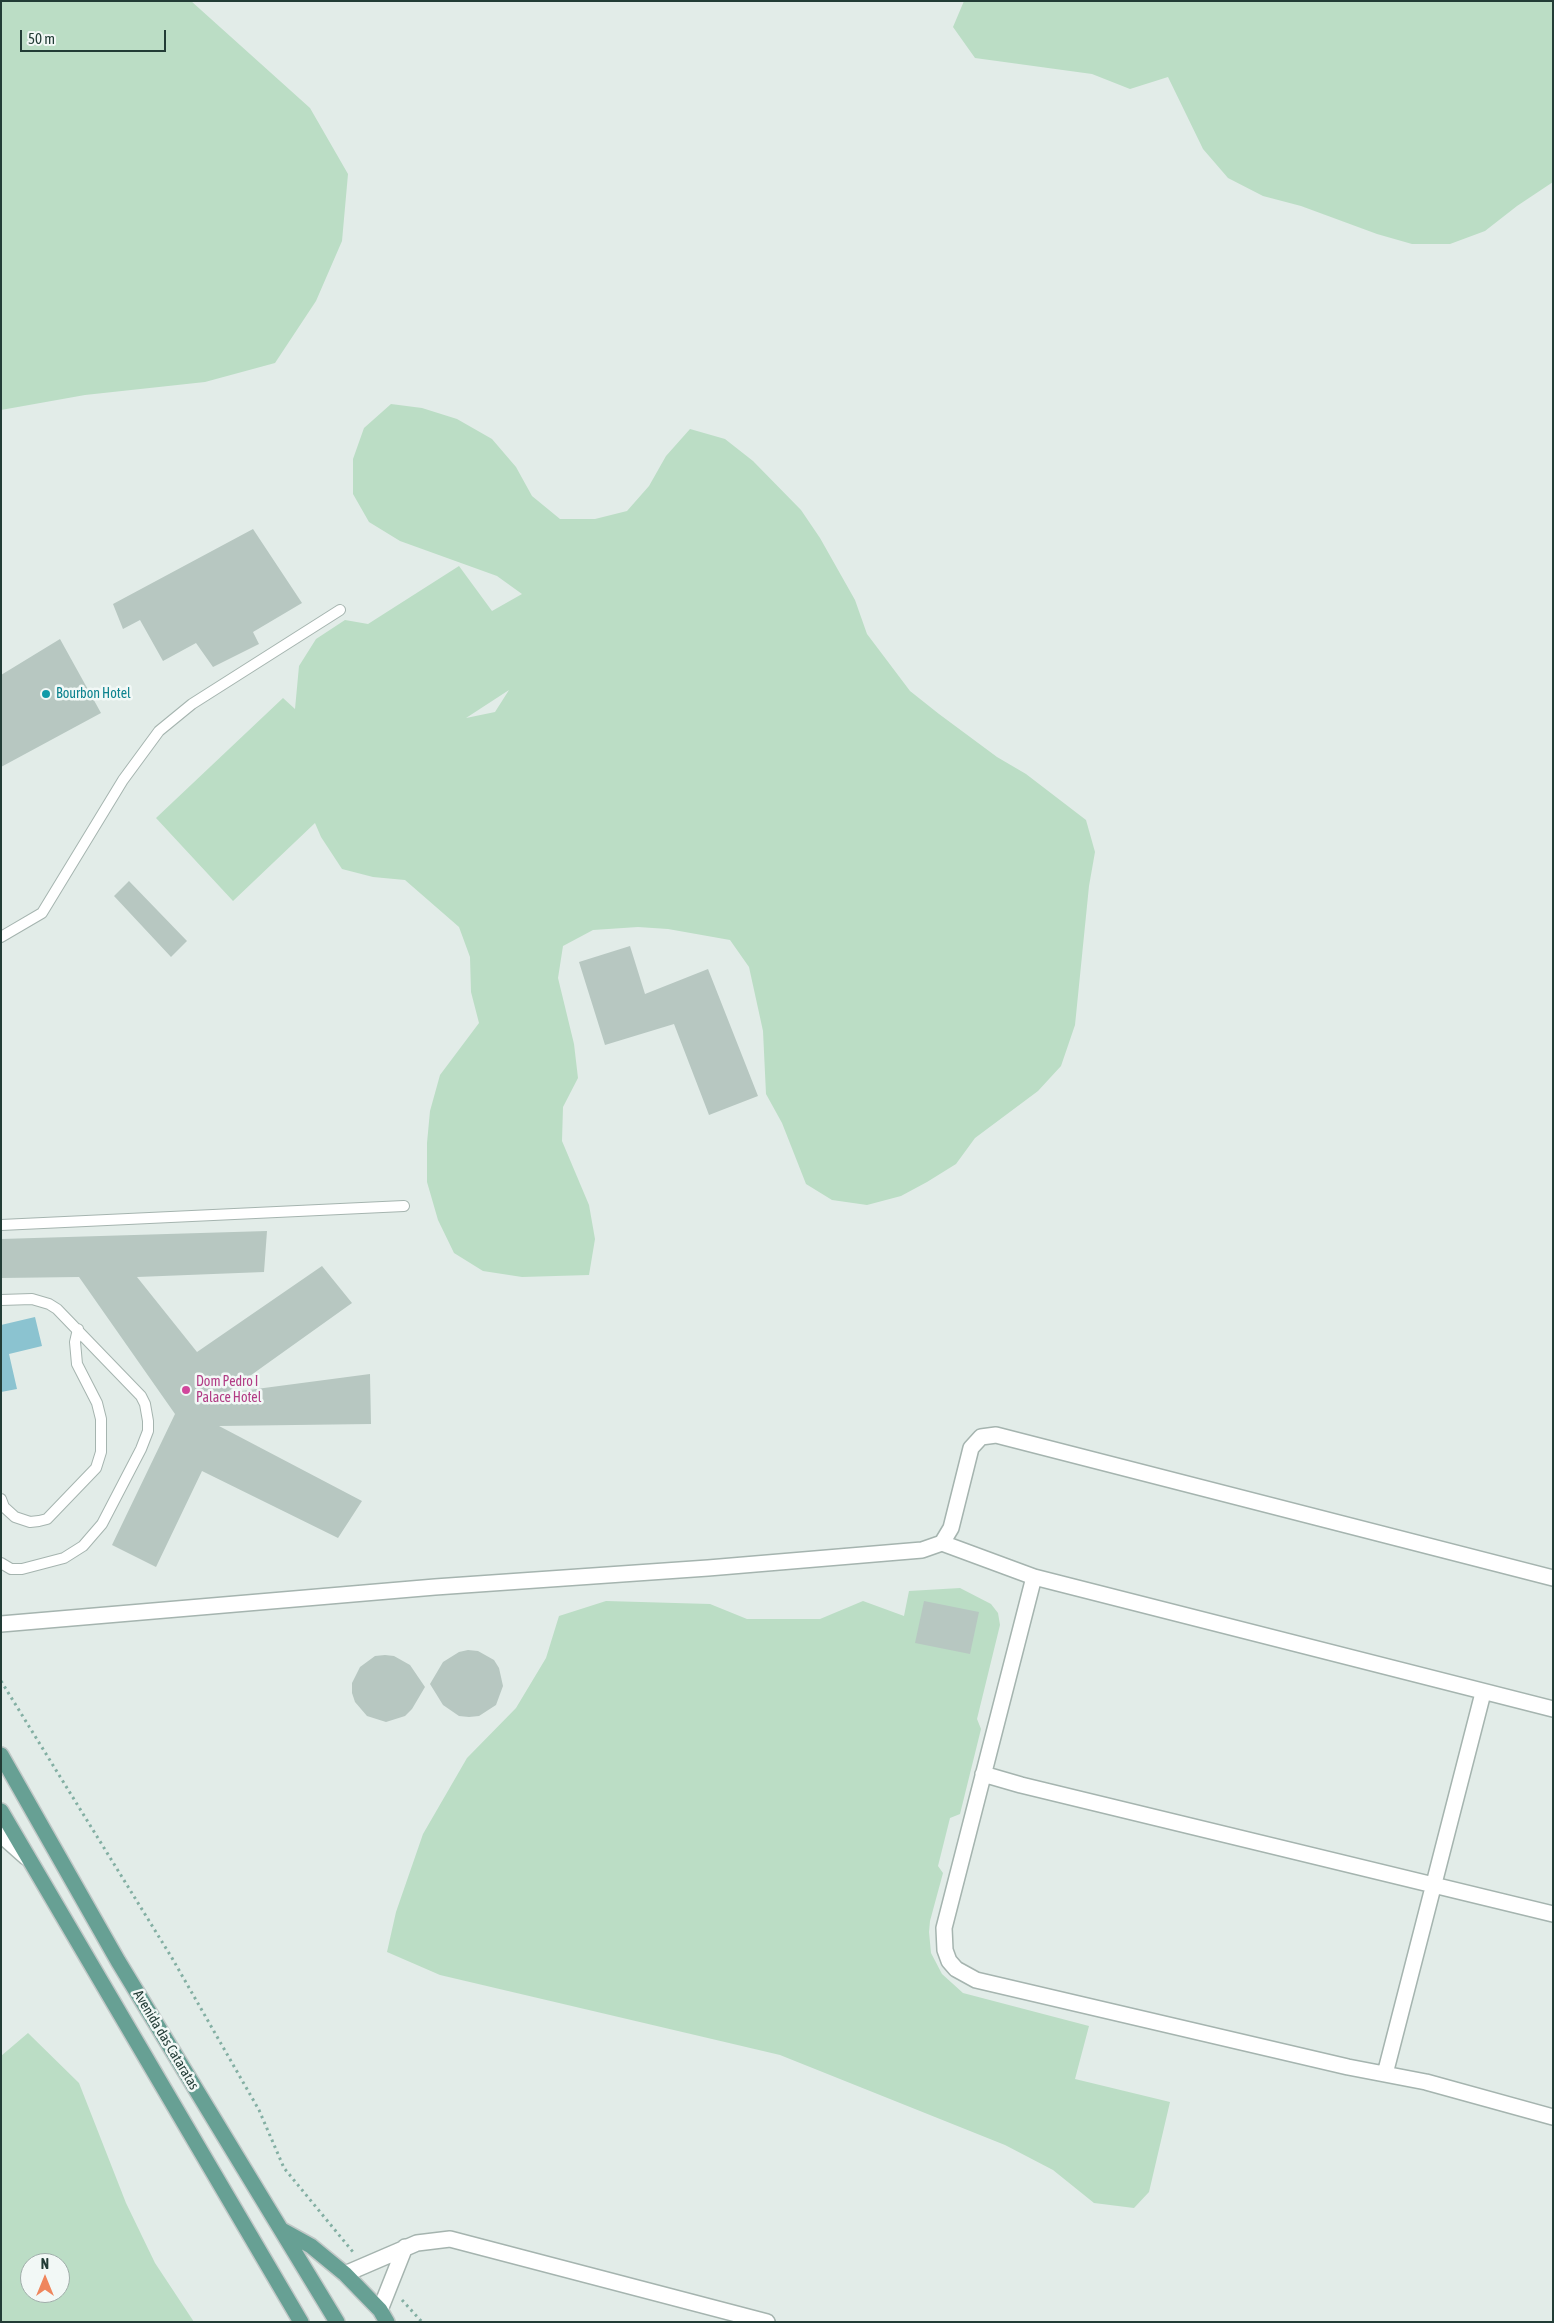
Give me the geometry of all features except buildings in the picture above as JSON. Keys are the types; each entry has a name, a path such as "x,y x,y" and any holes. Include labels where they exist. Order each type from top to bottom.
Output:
{"main road":[{"name":"Avenida das Cataratas","path":"1,1755 118,1961 337,2322"},
{"name":"Avenida das Cataratas","path":"1,1811 301,2322"},
{"path":"280,2228 310,2246 345,2274 386,2318"}],"street":[{"path":"942,1543 951,1528 970,1448 981,1437 996,1434 1553,1578"},
{"path":"1,1624 435,1586 898,1553 922,1550 942,1543 1034,1577 1483,1693 1553,1709"},
{"path":"1034,1577 944,1928 945,1950 949,1961 956,1969 976,1980 1426,2082 1553,2116"},
{"path":"1385,2074 1483,1693"},
{"path":"983,1774 1021,1785 1553,1914"},
{"path":"1,1834 32,1862"},
{"path":"345,2274 416,2242 450,2239 767,2322"},
{"path":"386,2318 389,2288 405,2247"}],"lane":[{"path":"1,937 42,913 122,780 158,731 192,704 340,610"},
{"path":"1,1225 404,1206"},
{"path":"1,1300 23,1298 40,1301 57,1309 140,1396 148,1421 145,1440 102,1524 83,1546 64,1558 22,1569 6,1571 1,1563"},
{"path":"1,1499 4,1508 15,1517 30,1522 39,1522 47,1518 96,1468 101,1452 101,1419 97,1403 77,1364 75,1342 78,1329"}],"path":[{"path":"1,1681 177,1966 260,2110 284,2168 353,2252 366,2265"},
{"path":"389,2288 422,2322"}],"green space":[{"path":"1,1 191,1 310,108 348,174 342,241 316,301 275,363 205,382 85,395 1,410"},
{"path":"964,1 1553,1 1553,182 1517,206 1485,231 1450,244 1412,244 1377,234 1301,206 1263,196 1228,178 1203,149 1168,77 1130,89 1092,74 975,58 953,27"},
{"path":"391,404 422,408 457,419 492,439 516,467 532,496 560,519 595,519 627,511 649,486 666,456 690,429 725,439 753,461 801,510 820,538 855,600 867,634 910,691 997,757 1026,774 1086,820 1095,852 1089,886 1075,1025 1061,1066 1038,1091 975,1138 956,1164 901,1196 867,1205 832,1200 806,1184 782,1123 766,1094 763,1031 749,967 730,940 668,929 638,927 593,930 563,946 558,978 574,1044 578,1078 563,1107 562,1141 589,1205 595,1239 589,1275 522,1277 483,1271 454,1253 438,1220 427,1182 427,1143 430,1111 440,1075 479,1023 471,992 470,957 459,927 405,880 373,877 342,869 321,837 315,823 233,901 156,818 283,698 295,709 299,666 316,639 345,620 368,624 459,566 492,611 522,594 497,576 400,541 369,522 353,494 353,459 364,428","holes":["509,690 495,712 466,718"]},
{"path":"960,1588 991,1604 998,1613 1000,1625 977,1719 981,1729 960,1814 950,1818 938,1866 943,1873 930,1921 931,1953 942,1974 963,1993 1089,2026 1075,2079 1170,2102 1149,2192 1134,2208 1094,2203 1053,2170 1005,2145 780,2055 440,1975 387,1952 396,1912 423,1834 467,1758 516,1708 546,1658 559,1616 606,1601 710,1604 747,1619 820,1619 863,1601 904,1616 909,1591"},
{"path":"28,2033 79,2083 126,2203 155,2263 194,2322 1,2322 1,2056"}],"water":[{"path":"35,1317 42,1346 9,1354 17,1389 1,1392 1,1325"}],"place":[{"name":"Bourbon Hotel","path":"46,694"},
{"name":"Dom Pedro I Palace Hotel","path":"186,1390"}]}
